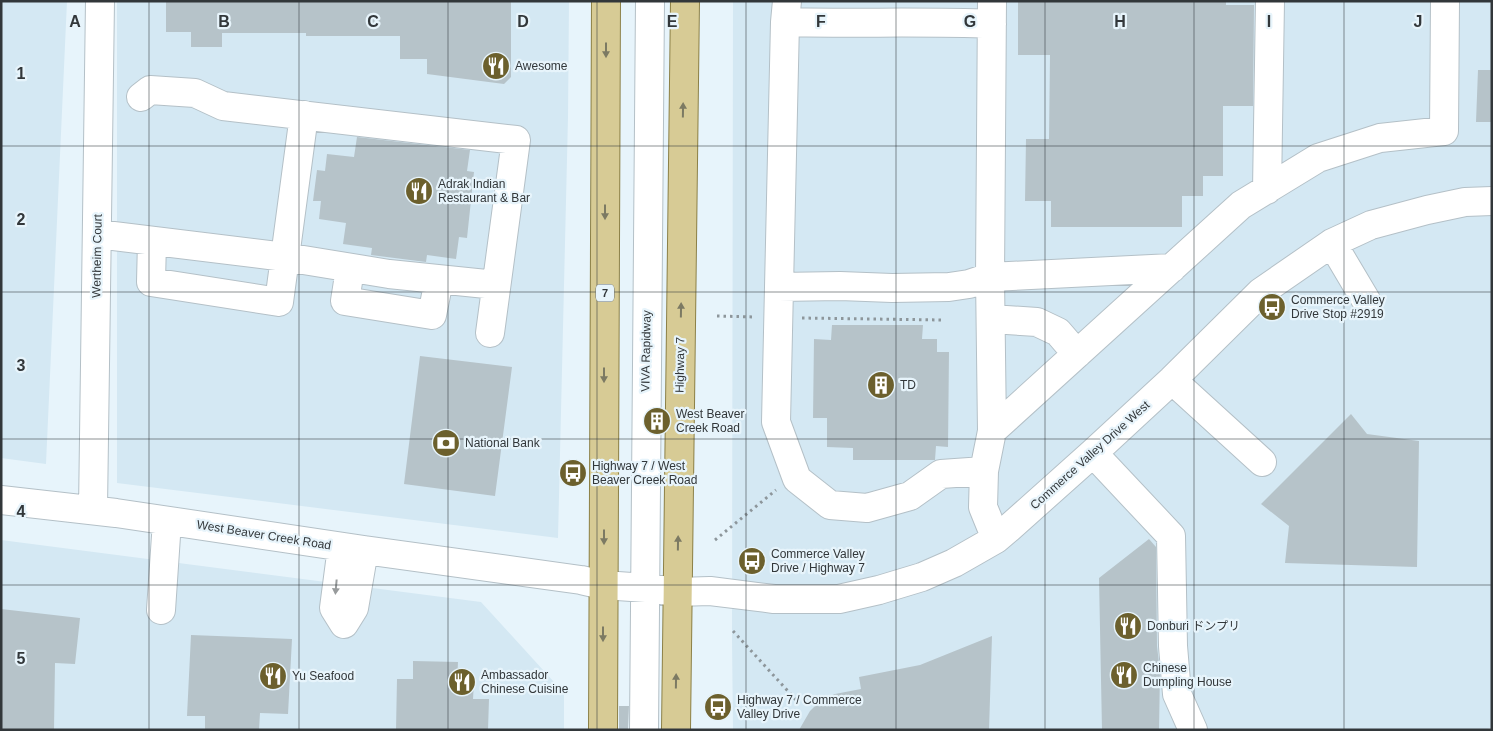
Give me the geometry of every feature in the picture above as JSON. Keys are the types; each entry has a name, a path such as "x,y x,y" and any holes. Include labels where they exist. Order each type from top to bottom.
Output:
{"main road":[{"name":"7","path":"603,730 606,1"},
{"name":"Highway 7","path":"676,730 685,1"}],"street":[{"name":"Wertheim Court","path":"93,510 100,1"},
{"name":"VIVA Rapidway","path":"644,730 650,1"},
{"path":"1266,190 1270,1"},
{"path":"992,431 1241,205 1318,158 1380,138 1444,130 1445,1"},
{"path":"984,471 941,474 910,496 867,508 830,505 797,479 776,422 786,12 839,24 895,22 992,12 990,278 992,431 984,471 983,507 996,539"},
{"path":"99,89 200,108"},
{"path":"141,97 150,90 195,93 223,106 516,140 490,332"},
{"path":"152,241 150,282 279,302 304,115"},
{"name":"Commerce Valley Drive West","path":"646,588 677,592 710,591 774,599 840,599 922,577 954,563 996,539 1093,454 1172,380 1261,292 1332,244 1371,225 1426,210 1465,202 1492,201"},
{"path":"97,234 285,257 350,269 496,285"},
{"path":"1332,244 1367,302"},
{"path":"779,287 949,287 990,278 1172,268"},
{"path":"991,319 1037,322 1058,332 1077,354"},
{"path":"1172,380 1262,462"},
{"path":"1093,454 1171,536 1173,646 1178,694 1193,730"},
{"name":"West Beaver Creek Road","path":"1,500 167,520 353,549 581,580 603,585 646,588"},
{"path":"161,610 167,520"}],"path":[{"path":"717,316 942,320"},
{"path":"715,540 781,486"},
{"path":"732,631 797,701"}],"shaded area":[{"path":"1,1 67,1 46,464 1,458"},
{"path":"117,1 569,1 558,538 117,483"},
{"path":"733,1 1492,1 1492,727 1485,730 733,730"},
{"path":"1,540 481,602 564,693 564,730 1,730"}],"building":[{"path":"511,1 511,77 504,84 427,74 427,59 400,59 400,36 306,36 306,33 222,33 222,47 191,47 191,32 166,32 166,2"},
{"path":"1018,1 1226,1 1226,5 1254,5 1253,106 1223,106 1223,176 1203,176 1203,196 1182,196 1182,227 1051,227 1051,201 1025,201 1026,139 1049,139 1050,55 1018,55"},
{"path":"1478,70 1492,70 1492,122 1476,122"},
{"path":"357,137 470,150 467,171 474,172 467,238 459,237 456,259 427,255 426,262 371,255 372,248 343,244 346,223 319,219 321,201 313,201 317,170 325,171 327,154 354,157"},
{"name":"TD","path":"832,325 923,325 922,339 937,339 937,352 949,352 948,447 936,446 935,460 853,460 853,448 827,447 827,418 813,418 814,339 831,340"},
{"path":"420,356 512,367 495,496 404,484"},
{"path":"1351,414 1367,434 1419,441 1417,567 1285,563 1289,526 1261,504"},
{"path":"1149,539 1156,547 1157,646 1160,672 1159,730 1102,730 1099,578"},
{"path":"1,609 80,618 75,664 55,663 54,730 1,730"},
{"path":"191,635 292,639 288,714 260,713 259,730 205,730 205,716 187,716"},
{"path":"992,636 989,730 799,730 810,711 821,700 835,694 861,689 859,677 920,665"},
{"path":"413,661 458,662 457,682 474,682 473,699 489,699 488,730 396,730 397,679 413,679"},
{"path":"619,706 629,706 628,730 619,730"}],"place":[{"name":"Awesome","path":"496,66"},
{"name":"Adrak Indian Restaurant & Bar","path":"419,191"},
{"name":"Commerce Valley Drive Stop #2919","path":"1272,307"},
{"name":"TD","path":"881,385"},
{"name":"West Beaver Creek Road","path":"657,421"},
{"name":"National Bank","path":"446,443"},
{"name":"Highway 7 / West Beaver Creek Road","path":"573,473"},
{"name":"Commerce Valley Drive / Highway 7","path":"752,561"},
{"name":"Donburi ドンプリ","path":"1128,626"},
{"name":"Chinese Dumpling House","path":"1124,675"},
{"name":"Yu Seafood","path":"273,676"},
{"name":"Ambassador Chinese Cuisine","path":"462,682"},
{"name":"Highway 7 / Commerce Valley Drive","path":"718,707"}]}
